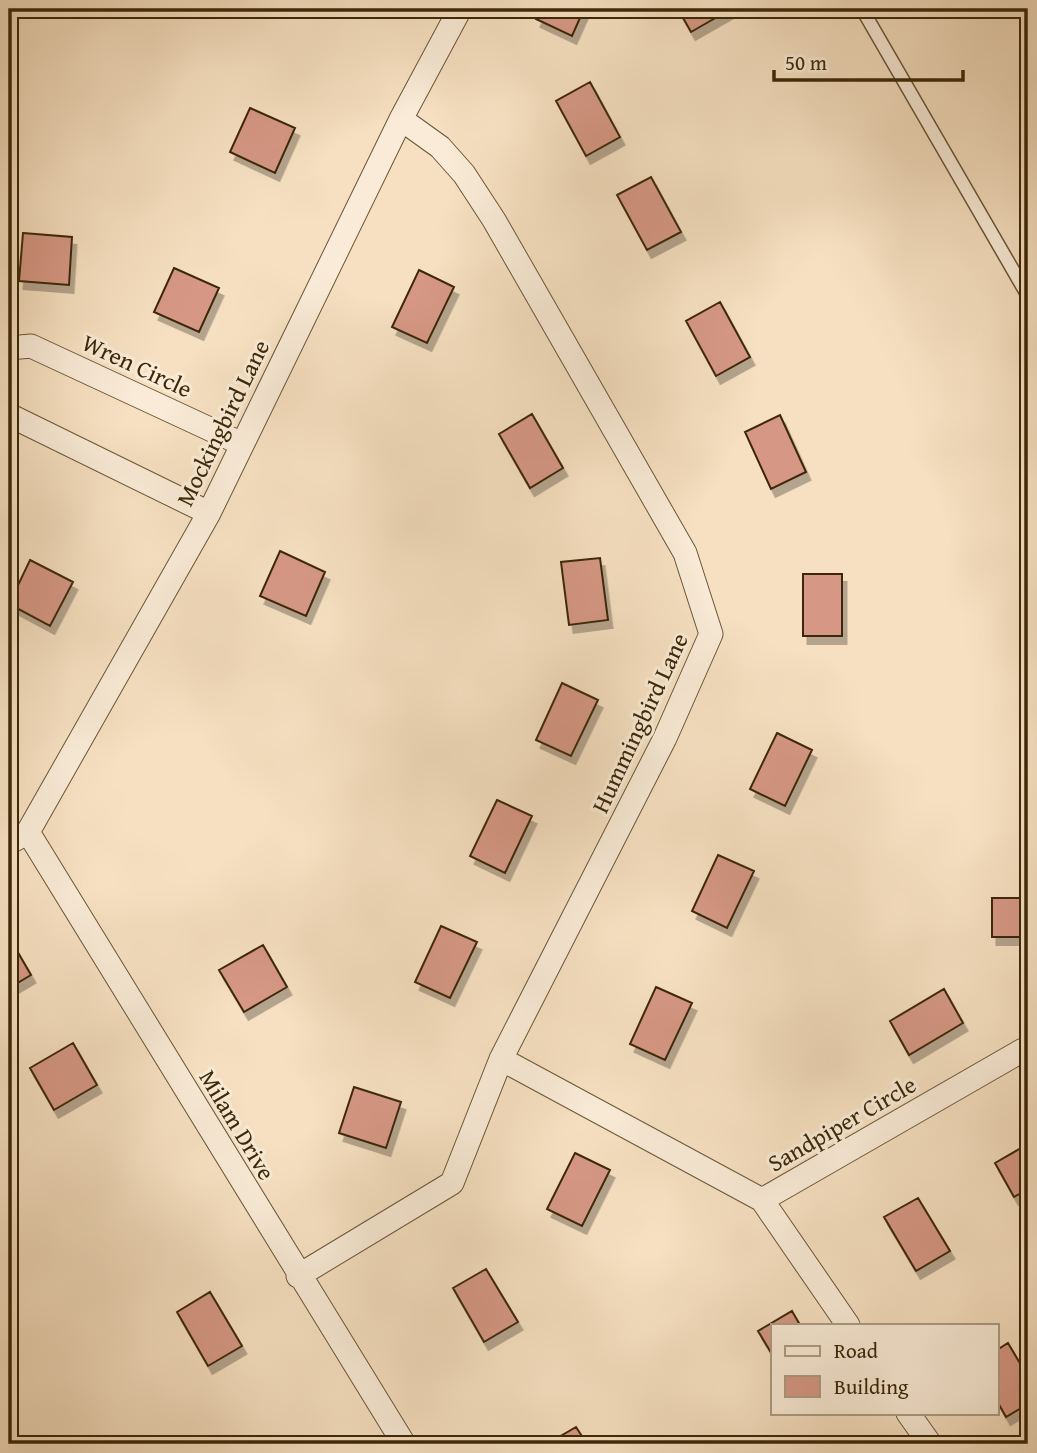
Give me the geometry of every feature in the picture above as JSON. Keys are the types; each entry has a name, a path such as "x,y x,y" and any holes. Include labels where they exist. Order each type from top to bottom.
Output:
{"street":[{"name":"Mockingbird Lane","path":"18,837 209,513 401,119 460,9"},
{"name":"Hummingbird Lane","path":"298,1276 453,1183 501,1059 665,738 711,634 685,553 494,220 464,174 440,146 401,119"},
{"name":"Wren Circle","path":"9,348 31,346 242,444"},
{"path":"9,415 209,513"},
{"name":"Milam Drive","path":"18,837 404,1444"},
{"name":"Sandpiper Circle","path":"501,1059 762,1200 1023,1050"},
{"path":"762,1200 847,1324"},
{"path":"909,1414 930,1444"}],"lane":[{"path":"862,9 1028,296"}],"building":[{"path":"541,9 584,9 572,36 536,19"},
{"path":"678,9 731,9 691,32"},
{"path":"590,82 620,137 586,156 556,101"},
{"path":"250,108 295,128 275,173 230,152"},
{"path":"651,177 681,232 647,250 617,195"},
{"path":"23,233 72,237 69,285 19,281"},
{"path":"174,268 219,288 199,332 154,312"},
{"path":"419,270 454,287 427,343 392,327"},
{"path":"720,302 750,357 716,376 686,321"},
{"path":"532,414 563,468 530,488 499,434"},
{"path":"780,415 806,472 771,489 745,432"},
{"path":"280,551 325,572 306,616 260,596"},
{"path":"600,558 608,620 569,625 561,562"},
{"path":"30,560 73,582 50,626 9,604"},
{"path":"803,574 842,574 842,636 803,636"},
{"path":"562,683 598,700 571,756 536,740"},
{"path":"777,733 812,750 785,806 750,789"},
{"path":"497,800 532,816 505,873 470,856"},
{"path":"718,855 754,871 727,928 692,911"},
{"path":"992,898 1028,898 1028,937 992,937"},
{"path":"441,926 477,942 450,998 415,982"},
{"path":"9,937 31,975 9,988"},
{"path":"263,945 287,987 244,1012 219,970"},
{"path":"656,987 692,1003 665,1060 630,1044"},
{"path":"944,989 963,1023 909,1055 890,1021"},
{"path":"73,1043 97,1085 54,1110 30,1068"},
{"path":"354,1087 401,1102 386,1148 339,1133"},
{"path":"1028,1144 1028,1189 1014,1197 995,1163"},
{"path":"575,1153 610,1170 582,1226 547,1209"},
{"path":"918,1198 950,1251 916,1271 884,1217"},
{"path":"486,1269 518,1322 484,1342 453,1288"},
{"path":"210,1292 242,1346 208,1366 177,1312"},
{"path":"792,1311 799,1324 771,1324 771,1353 758,1331"},
{"path":"1008,1343 1028,1377 1028,1404 1006,1417 998,1403 998,1349"},
{"path":"576,1427 587,1444 547,1444"}]}
